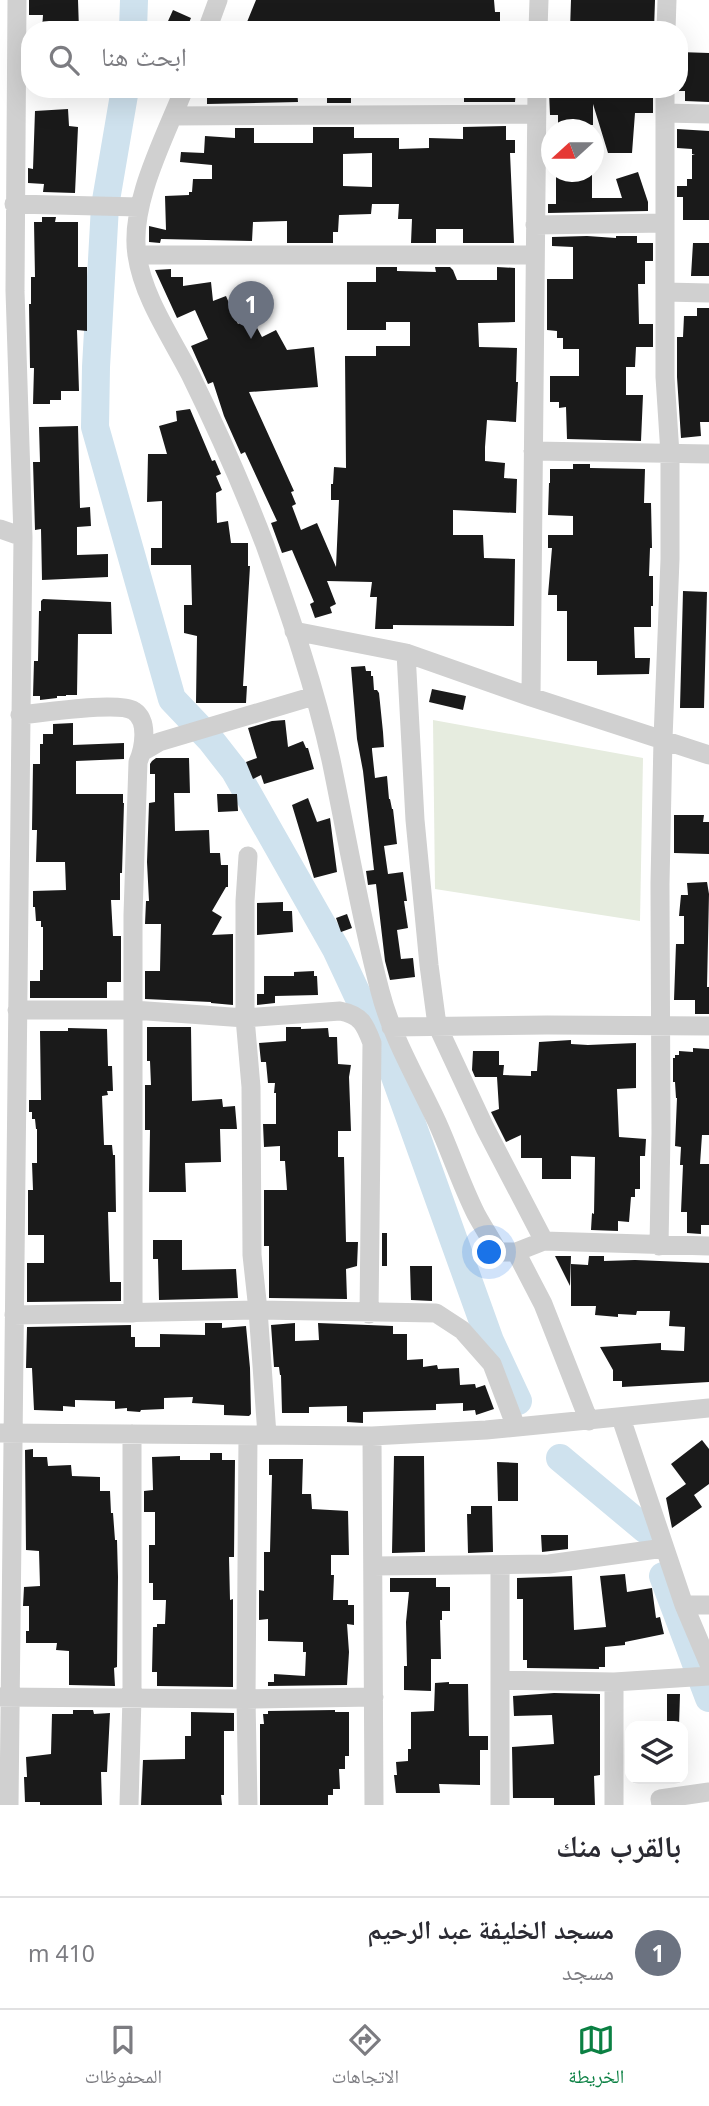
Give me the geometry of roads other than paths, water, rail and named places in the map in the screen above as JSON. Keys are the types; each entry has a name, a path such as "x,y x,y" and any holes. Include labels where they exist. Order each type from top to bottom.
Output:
{"street":[{"path":"9,1805 5,1697 7,1433 14,1315 7,1283 8,1070 17,1010 9,925 10,781 20,715 23,537 7,291 14,204 8,108 17,0"},
{"path":"210,21 218,0"},
{"path":"538,21 539,0"},
{"path":"666,21 667,0"},
{"path":"180,98 139,207 135,231 142,276 191,377 254,519 294,631 330,757 380,992 391,1027 438,1124 477,1216 498,1252 516,1252 544,1241 709,1246"},
{"path":"531,697 537,98"},
{"path":"659,1246 660,884 670,559 670,454 665,377 665,98"},
{"path":"665,113 709,114"},
{"path":"173,116 536,114"},
{"path":"14,204 139,207"},
{"path":"535,225 665,223"},
{"path":"137,256 534,255"},
{"path":"665,292 709,293"},
{"path":"533,451 709,454"},
{"path":"0,529 23,537"},
{"path":"294,631 406,653 709,755"},
{"path":"406,653 415,820 437,1025 485,1128 544,1241"},
{"path":"142,752 159,742 314,696"},
{"path":"20,715 76,709 126,708 136,712 142,723 142,752 138,762 133,915 133,1313"},
{"path":"248,856 245,1018 251,1087 252,1255 258,1310 257,1435 246,1699 248,1805"},
{"path":"17,1010 133,1010 245,1018 340,1011 354,1013 372,1043 369,1314"},
{"path":"391,1027 709,1026"},
{"path":"516,1252 543,1304 589,1421"},
{"path":"14,1315 258,1310 369,1314 436,1313 462,1330 492,1364 516,1427"},
{"path":"7,1433 372,1436 589,1421 709,1408"},
{"path":"621,1418 684,1605 709,1664"},
{"path":"129,1805 132,1697 132,1434"},
{"path":"372,1436 374,1805"},
{"path":"373,1566 549,1564 664,1548"},
{"path":"500,1565 500,1805"},
{"path":"684,1605 709,1605"},
{"path":"500,1680 614,1682 709,1676"},
{"path":"614,1682 614,1805"},
{"path":"5,1697 374,1697"},
{"path":"661,1805 660,1799 709,1792"}],"waterway":[{"path":"133,21 134,0"},
{"path":"123,98 105,206 95,427 172,699 210,739 235,771 336,949 393,1071 490,1341 518,1401"},
{"path":"560,1458 645,1529"},
{"path":"663,1576 709,1698"}],"place":[{"name":"مسجد الخليفة عبد الرحيم","path":"251,339"}]}
